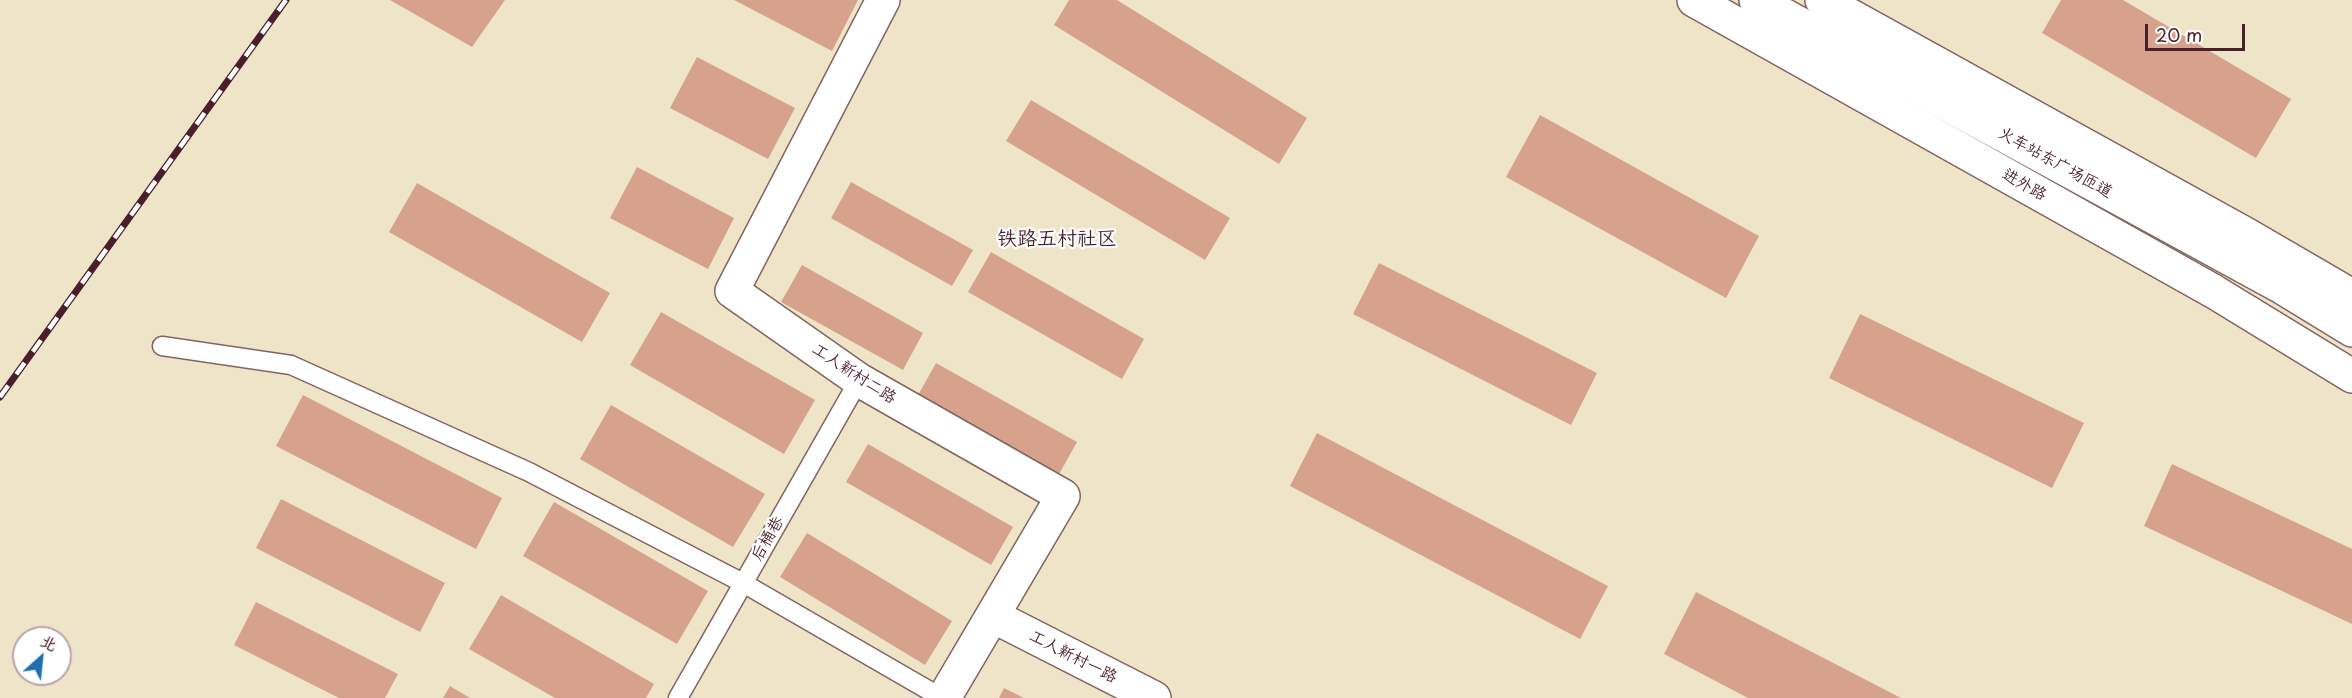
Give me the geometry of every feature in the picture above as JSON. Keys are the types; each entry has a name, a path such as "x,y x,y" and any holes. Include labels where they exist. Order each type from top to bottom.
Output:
{"main road":[{"name":"工人新村二路","path":"884,0 732,291 859,380 1063,496 943,698"},
{"name":"进外路","path":"1694,0 2212,291 2352,376"},
{"name":"火车站东广场匝道","path":"1756,0 2280,286 2352,330"},
{"path":"1822,0 2247,235 2352,296"},
{"name":"工人新村一路","path":"993,616 1154,698"}],"lane":[{"path":"162,346 291,365 529,472 743,583 943,698"},
{"name":"后桶巷","path":"678,698 859,380"}],"building":[{"path":"390,0 505,0 472,47"},
{"path":"734,0 858,0 832,51"},
{"path":"1069,0 1117,0 1307,118 1279,164 1054,25"},
{"path":"2061,0 2123,0 2291,99 2256,158 2042,33"},
{"path":"697,57 795,108 768,159 670,108"},
{"path":"1031,100 1230,218 1205,260 1006,141"},
{"path":"1540,115 1759,236 1726,298 1506,177"},
{"path":"637,167 734,218 708,269 610,218"},
{"path":"851,182 973,250 952,286 831,218"},
{"path":"417,183 610,293 582,342 389,232"},
{"path":"991,252 1144,339 1122,379 968,292"},
{"path":"1379,263 1597,373 1571,425 1353,314"},
{"path":"802,265 923,333 903,370 781,302"},
{"path":"661,312 815,400 784,454 630,365"},
{"path":"1860,314 2084,423 2052,488 1829,378"},
{"path":"936,363 1077,442 1053,485 912,406"},
{"path":"303,395 502,498 476,549 276,446"},
{"path":"611,405 765,494 733,547 580,459"},
{"path":"1317,433 1608,586 1580,639 1290,486"},
{"path":"868,444 1013,527 991,565 846,482"},
{"path":"2172,464 2352,549 2352,624 2144,526"},
{"path":"281,499 445,583 420,632 256,548"},
{"path":"554,502 708,591 677,644 523,556"},
{"path":"807,533 952,621 925,665 780,577"},
{"path":"1696,592 1901,698 1748,698 1664,654"},
{"path":"501,595 654,684 646,698 555,698 469,649"},
{"path":"256,602 398,674 385,698 339,698 234,645"},
{"path":"450,686 470,698 443,698"},
{"path":"1004,688 1024,698 999,698"}],"railway":[{"path":"0,397 286,0"}],"district":[{"name":"铁路五村社区","path":"1057,239"}]}
